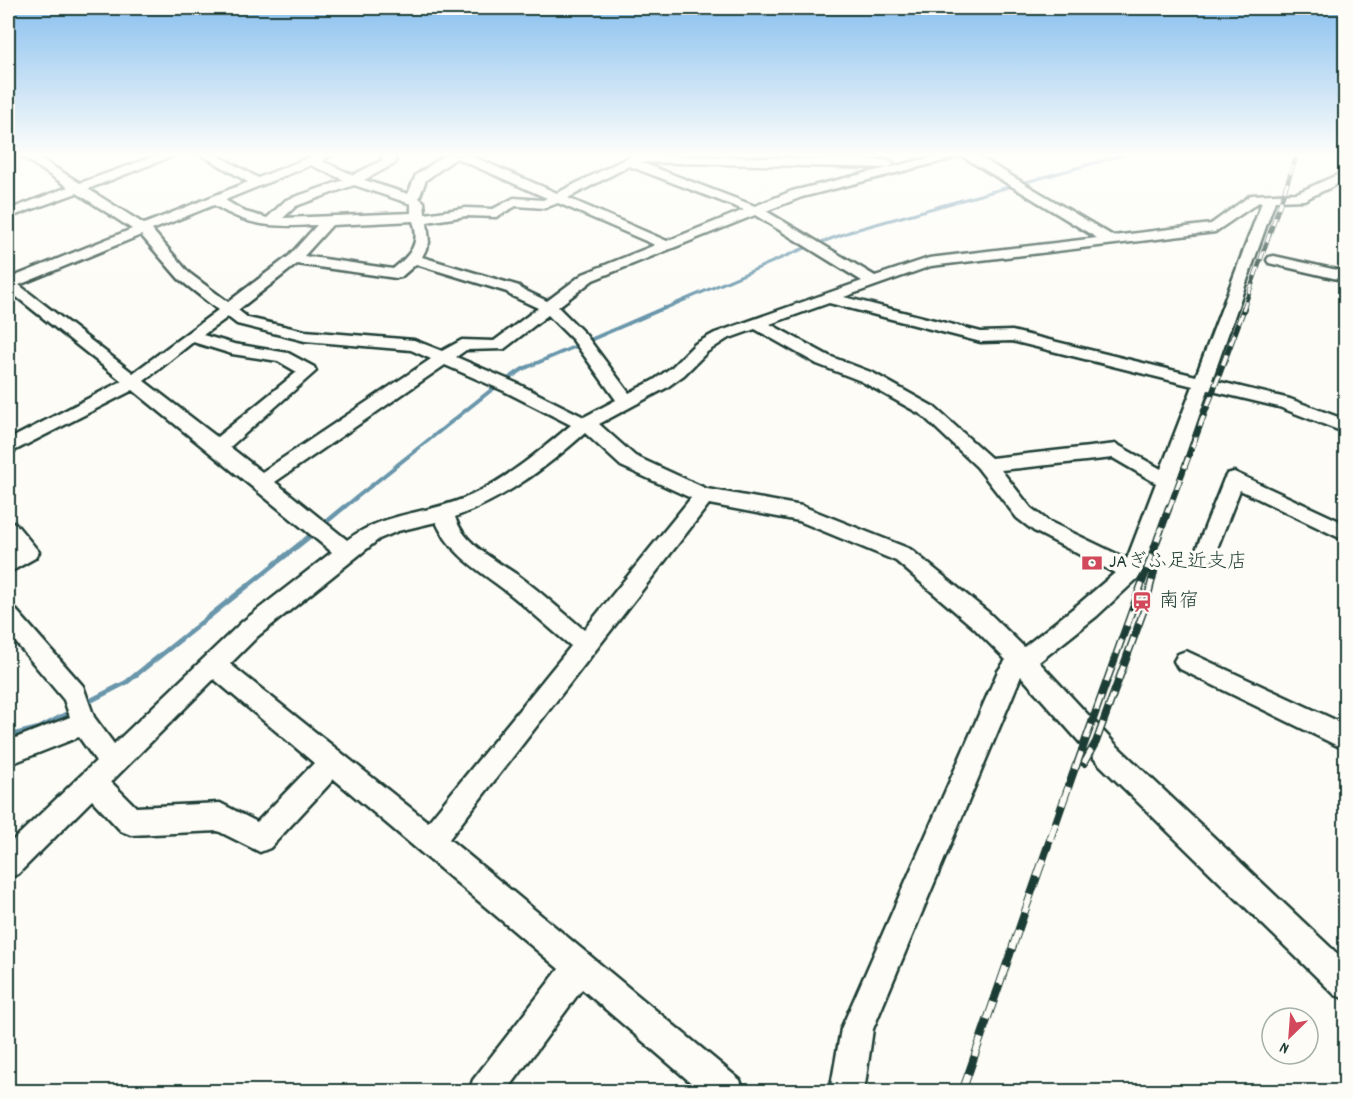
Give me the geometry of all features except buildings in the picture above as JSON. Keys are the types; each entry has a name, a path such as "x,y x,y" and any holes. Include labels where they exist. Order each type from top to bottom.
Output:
{"street":[{"path":"8,214 29,206"},
{"path":"107,206 144,230 184,276 243,321 305,336 414,345 510,387 593,429 628,460 671,482 704,496 802,514 903,555 981,620 1022,660 1108,755 1346,984"},
{"path":"8,284 200,206"},
{"path":"225,206 240,215 270,223 417,218 466,212 496,213 507,206"},
{"path":"270,223 288,206"},
{"path":"294,259 396,274 422,249 425,234 417,218 417,206"},
{"path":"573,206 668,246"},
{"path":"745,206 757,211 873,281"},
{"path":"262,482 462,345 498,346 588,277 768,206"},
{"path":"1054,206 1112,241"},
{"path":"8,864 250,629 372,533 394,524 444,513 479,500 536,465 583,425 627,402 678,370 701,348 721,336 929,262 1215,228 1244,206"},
{"path":"847,1092 857,1029 1010,671 1089,609 1131,571 1139,556 1267,206"},
{"path":"8,448 134,381 191,336 266,283 294,259 327,222"},
{"path":"414,259 514,289 515,292 549,307 579,337 627,402"},
{"path":"1274,260 1346,277"},
{"path":"8,284 218,447 347,552"},
{"path":"828,298 981,337 1012,336 1284,403 1346,427"},
{"path":"756,323 823,360 867,377 928,411 987,465 1024,513 1041,526 1131,571"},
{"path":"191,336 232,349 282,357 308,371 218,447"},
{"path":"282,357 305,336"},
{"path":"987,465 1116,451 1167,481"},
{"path":"1205,555 1234,479 1346,533"},
{"path":"430,841 704,496"},
{"path":"444,513 445,522 473,556 513,584 586,645"},
{"path":"8,530 28,552 8,565"},
{"path":"8,617 74,694 84,723 113,763"},
{"path":"1186,661 1346,738"},
{"path":"214,665 430,841 728,1092"},
{"path":"8,753 84,723"},
{"path":"93,782 131,821 220,817 260,838 332,763"},
{"path":"485,1092 580,967"}],"waterway":[{"path":"661,310 800,250 855,230 940,206"},
{"path":"342,509 490,391 523,369 664,308"},
{"path":"321,526 344,507"},
{"path":"84,704 127,682 315,532"},
{"path":"8,736 40,728 72,711"}],"railway":[{"path":"1243,310 1279,206"},
{"path":"1169,509 1244,308"},
{"path":"1076,767 1169,507"},
{"path":"1084,763 1096,742 1145,607 1154,572"},
{"path":"962,1092 1076,765"}],"place":[{"name":"JAぎふ足近支店","path":"1092,563"},
{"name":"南宿","path":"1142,602"}]}
